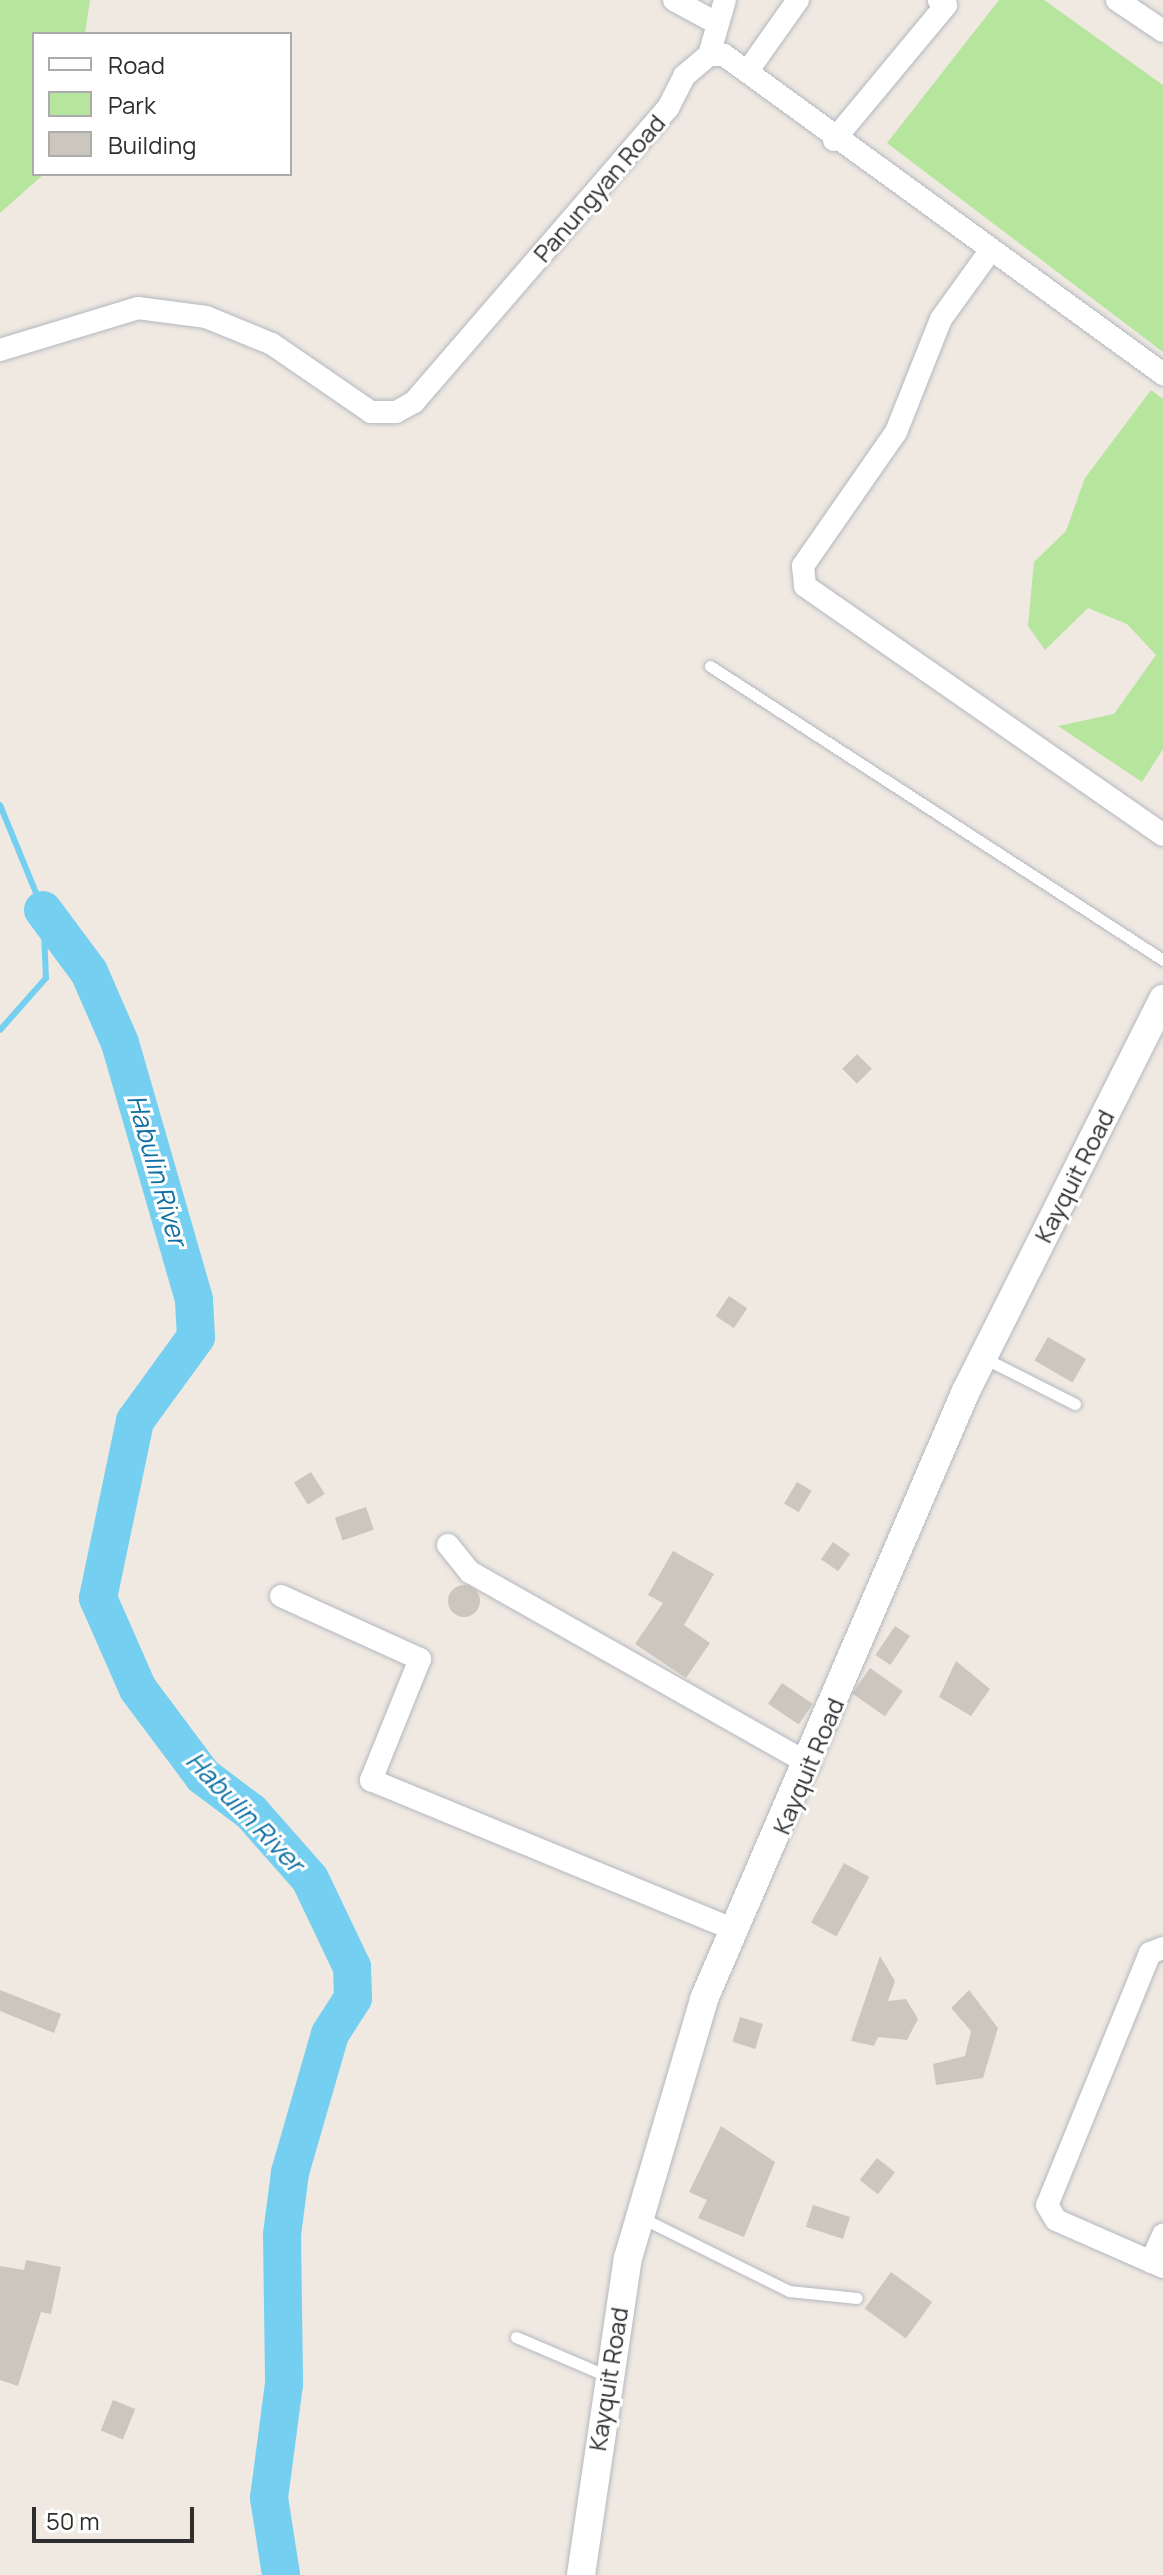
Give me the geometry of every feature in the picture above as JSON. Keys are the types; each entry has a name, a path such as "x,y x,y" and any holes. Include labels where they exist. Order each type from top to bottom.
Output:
{"street":[{"path":"674,0 718,24"},
{"path":"725,0 709,55 724,55 834,140 1163,374"},
{"path":"747,72 798,0"},
{"path":"834,140 946,5 939,0"},
{"path":"1117,0 1163,31"},
{"name":"Panungyan Road","path":"0,350 138,308 206,317 272,344 371,412 396,412 414,402 668,108 684,76 709,55"},
{"path":"990,251 941,319 896,432 803,566 805,586 1163,835"},
{"name":"Kayquit Road","path":"581,2575 607,2376 639,2217 704,1999 810,1764 983,1358 1163,999"},
{"path":"448,1545 470,1572 810,1764"},
{"path":"281,1596 420,1659 371,1780 735,1930"},
{"path":"1163,1948 1150,1953 1047,2205 1056,2220 1157,2265 1163,2235"}],"lane":[{"path":"710,666 1163,960"},
{"path":"983,1358 1075,1404"},
{"path":"639,2217 789,2291 857,2298"},
{"path":"516,2337 607,2376"}],"green space":[{"path":"0,0 90,0 85,32 32,32 32,176 42,176 0,213"},
{"path":"999,0 1044,0 1163,85 1163,352 887,143"},
{"path":"1151,390 1163,399 1163,749 1142,782 1058,726 1114,714 1156,655 1127,624 1088,608 1045,650 1028,626 1034,562 1066,531 1085,478"}],"building":[{"path":"857,1054 872,1069 857,1084 842,1069"},
{"path":"729,1296 747,1308 734,1328 716,1316"},
{"path":"1048,1337 1086,1359 1073,1382 1034,1360"},
{"path":"311,1472 325,1494 308,1505 294,1483"},
{"path":"797,1482 812,1491 799,1512 784,1503"},
{"path":"366,1507 374,1530 343,1540 335,1518"},
{"path":"833,1542 850,1554 838,1571 821,1559"},
{"path":"673,1551 714,1574 684,1625 710,1643 686,1678 635,1644 663,1603 648,1595"},
{"path":"464,1585 475,1590 480,1601 475,1612 464,1617 453,1612 448,1601 453,1590"},
{"path":"895,1626 910,1636 890,1665 875,1655"},
{"path":"956,1661 990,1689 971,1716 939,1697"},
{"path":"870,1668 903,1691 885,1716 852,1693"},
{"path":"782,1683 813,1704 799,1724 768,1704"},
{"path":"844,1863 869,1877 836,1937 811,1922"},
{"path":"880,1956 895,1981 888,2001 906,1999 918,2019 907,2040 878,2037 874,2046 851,2041"},
{"path":"0,1990 61,2014 54,2033 0,2011"},
{"path":"969,1990 998,2028 983,2078 936,2085 933,2064 965,2056 971,2031 951,2008"},
{"path":"740,2017 763,2024 755,2049 732,2042"},
{"path":"721,2126 775,2162 744,2237 698,2218 707,2200 689,2192"},
{"path":"877,2158 895,2172 878,2194 860,2180"},
{"path":"813,2205 850,2217 843,2239 806,2227"},
{"path":"26,2260 61,2267 51,2314 41,2312 18,2386 0,2380 0,2266 24,2270"},
{"path":"891,2272 932,2302 906,2338 865,2308"},
{"path":"113,2400 135,2409 123,2440 101,2431"}],"waterway":[{"path":"0,805 43,910 46,978 0,1030"},
{"name":"Habulin River","path":"43,910 89,972 120,1043 194,1300 196,1337 135,1421 98,1598 138,1689 203,1776 251,1812 310,1879 352,1967 353,1998 330,2034 290,2173 282,2235 284,2384 269,2498 281,2575"}]}
